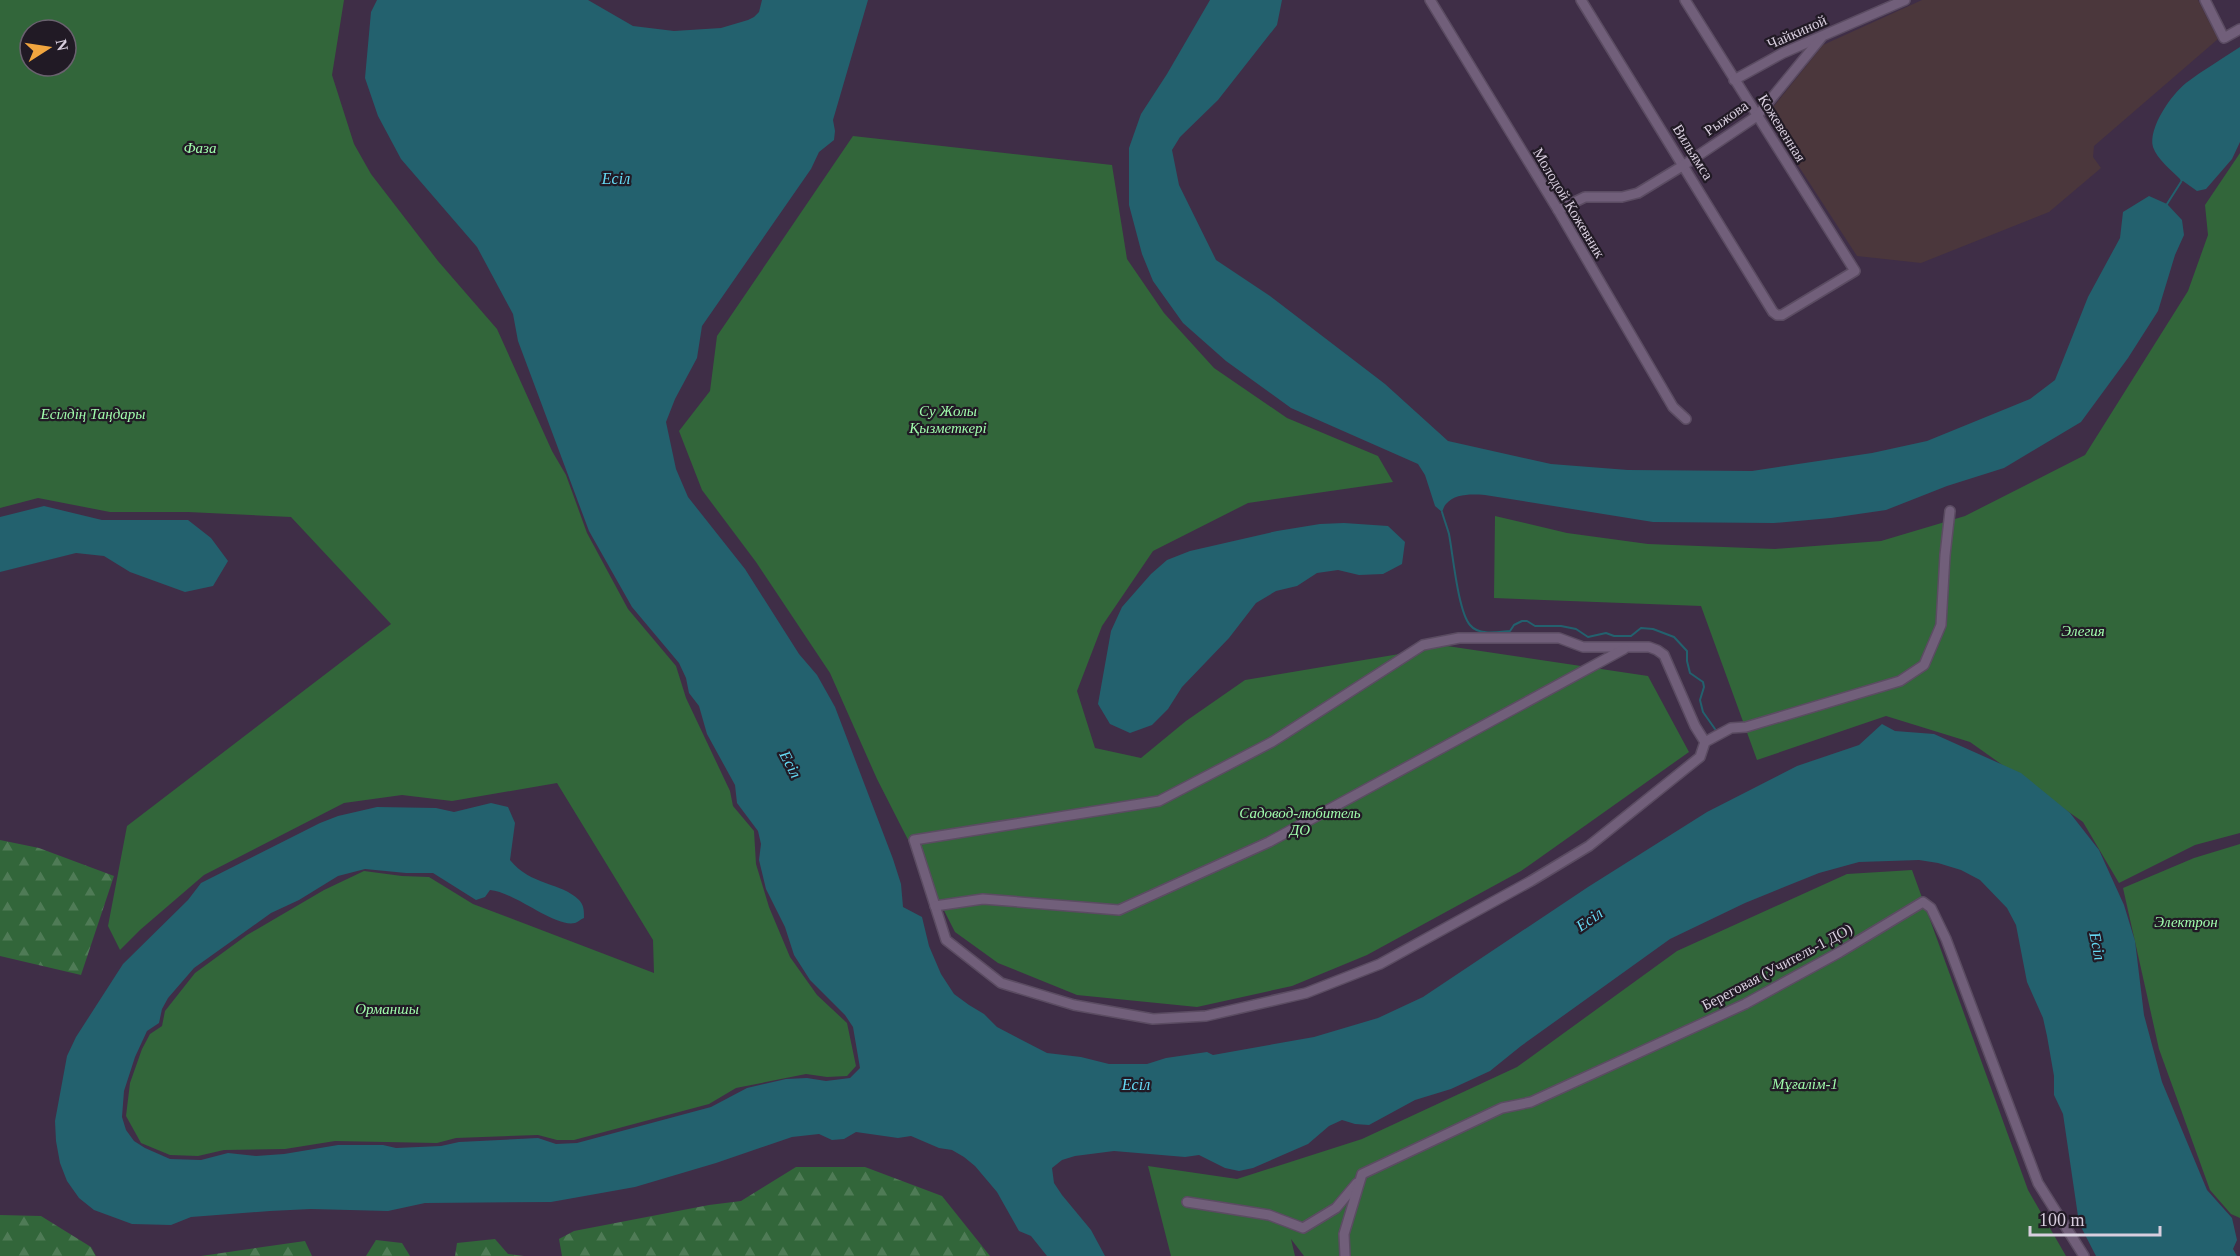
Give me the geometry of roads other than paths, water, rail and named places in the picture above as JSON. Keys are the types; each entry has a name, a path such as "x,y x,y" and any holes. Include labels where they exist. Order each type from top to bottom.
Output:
{"street":[{"name":"Молодой Кожевник","path":"1430,0 1558,210 1672,407 1686,418"},
{"name":"Вильямса","path":"1581,0 1773,312 1776,315 1782,315"},
{"name":"Кожевенная","path":"1685,0 1855,271 1782,315"},
{"name":"Чайкиной","path":"1734,80 1783,53 1905,0"},
{"path":"2205,0 2224,38 2240,29"},
{"name":"Рыжова","path":"1558,210 1585,197 1622,197 1638,193 1684,165 1757,116 1821,38"},
{"path":"1705,742 1695,726 1664,655 1657,650 1649,647 1583,647 1559,638 1460,638 1424,645 1272,742 1159,801 914,840 946,940 1002,983 1074,1005 1153,1019 1206,1016 1306,993 1380,964 1531,881 1588,846 1700,757 1705,742 1731,728 1746,727 1900,681 1924,665 1941,625 1950,511"},
{"path":"935,906 983,899 1119,910 1269,842 1627,648"},
{"name":"Береговая (Учитель-1 ДО)","path":"1361,1176 1502,1108 1531,1102 1746,1004 1840,952 1923,902 1931,908 1946,939 2038,1183 2084,1256"},
{"path":"1187,1202 1269,1215 1303,1228 1336,1209 1361,1176"},
{"path":"1345,1256 1344,1234 1361,1176"}],"water":[{"name":"Есіл","path":"377,0 588,0 633,26 674,31 721,28 748,20 759,12 762,0 868,0 833,120 834,140 819,152 811,169 702,326 697,358 675,399 666,422 676,469 688,497 745,569 799,654 817,675 835,707 893,859 901,884 903,907 922,917 929,946 941,974 954,994 984,1014 997,1027 1047,1053 1081,1057 1109,1064 1147,1064 1166,1058 1207,1052 1213,1055 1314,1037 1378,1018 1423,997 1588,887 1707,812 1797,766 1859,745 1882,724 1895,731 1934,734 2021,773 2070,813 2099,850 2124,905 2135,941 2144,1015 2162,1082 2207,1190 2232,1218 2237,1240 2233,1249 2237,1256 2096,1256 2079,1223 2063,1114 2054,1095 2054,1076 2047,1036 2043,1018 2027,982 2016,925 2007,908 1980,880 1961,870 1919,860 1859,862 1819,873 1745,903 1670,939 1521,1046 1490,1071 1451,1089 1415,1100 1369,1125 1342,1120 1329,1126 1308,1144 1253,1168 1239,1171 1225,1168 1199,1155 1185,1157 1114,1151 1062,1160 1052,1168 1054,1183 1091,1230 1105,1256 1047,1256 1031,1236 1019,1231 997,1192 975,1166 952,1150 939,1148 911,1136 898,1138 856,1132 844,1139 832,1140 819,1134 792,1137 635,1187 551,1202 425,1203 388,1211 311,1209 270,1211 191,1217 171,1225 132,1224 94,1210 79,1198 67,1181 60,1163 55,1121 67,1056 76,1037 123,964 188,900 201,883 320,823 338,816 377,807 436,808 454,812 491,803 508,807 515,823 510,860 527,875 572,894 582,904 584,918 575,923 567,923 500,892 490,890 485,897 476,900 433,873 365,869 338,876 299,900 271,913 194,968 168,998 162,1009 159,1023 147,1031 135,1057 124,1091 122,1117 126,1130 134,1141 170,1159 201,1160 228,1153 256,1156 284,1154 338,1145 383,1145 396,1148 538,1138 556,1144 577,1143 711,1107 747,1088 786,1079 807,1078 826,1081 850,1078 860,1068 853,1027 845,1015 810,980 794,955 785,927 766,889 759,860 761,844 758,831 737,803 735,785 707,734 699,706 689,693 686,678 679,663 632,607 589,531 518,341 513,314 477,247 401,159 378,116 365,78 371,12"},
{"path":"1210,0 1282,0 1277,25 1218,100 1180,137 1172,150 1179,185 1216,260 1270,296 1385,384 1448,441 1551,464 1628,470 1752,471 1872,453 1927,441 2030,399 2055,380 2088,297 2120,238 2123,212 2149,196 2167,204 2182,220 2184,235 2175,255 2158,311 2128,358 2081,422 2004,468 1947,486 1886,510 1774,523 1653,522 1475,494 1450,500 1442,512 1435,506 1425,475 1418,464 1291,408 1226,361 1183,323 1153,281 1142,254 1129,205 1129,148 1141,114"},
{"path":"2240,47 2240,142 2232,159 2206,189 2197,191 2183,181 2181,182 2158,156 2153,147 2154,131 2162,112 2180,88"},
{"path":"44,506 102,520 188,520 211,538 228,561 213,586 185,592 130,572 104,556 76,553 0,572 0,517"},
{"path":"1320,524 1388,526 1405,542 1402,564 1383,574 1359,575 1338,570 1317,573 1297,586 1276,591 1256,603 1229,638 1182,687 1168,709 1152,725 1130,733 1110,724 1098,704 1111,631 1122,607 1151,574 1167,560 1190,551 1277,531"}],"waterway":[{"path":"2167,204 2181,182"},
{"path":"1442,512 1449,534 1462,608 1470,625 1478,631 1510,631 1514,625 1527,621 1535,626 1561,626 1576,629 1588,637 1606,633 1614,636 1631,636 1641,628 1653,629 1674,637 1687,651 1690,673 1703,682 1704,687 1700,700 1703,712 1715,729"}],"park label":[{"name":"Фаза","path":"200,148"},
{"name":"Есілдің Таңдары","path":"93,414"},
{"name":"Су Жолы Қызметкері","path":"948,420"},
{"name":"Элегия","path":"2083,631"},
{"name":"Садовод-любитель ДО","path":"1300,822"},
{"name":"Электрон","path":"2186,922"},
{"name":"Орманшы","path":"387,1009"},
{"name":"Мұғалім-1","path":"1805,1084"}]}
